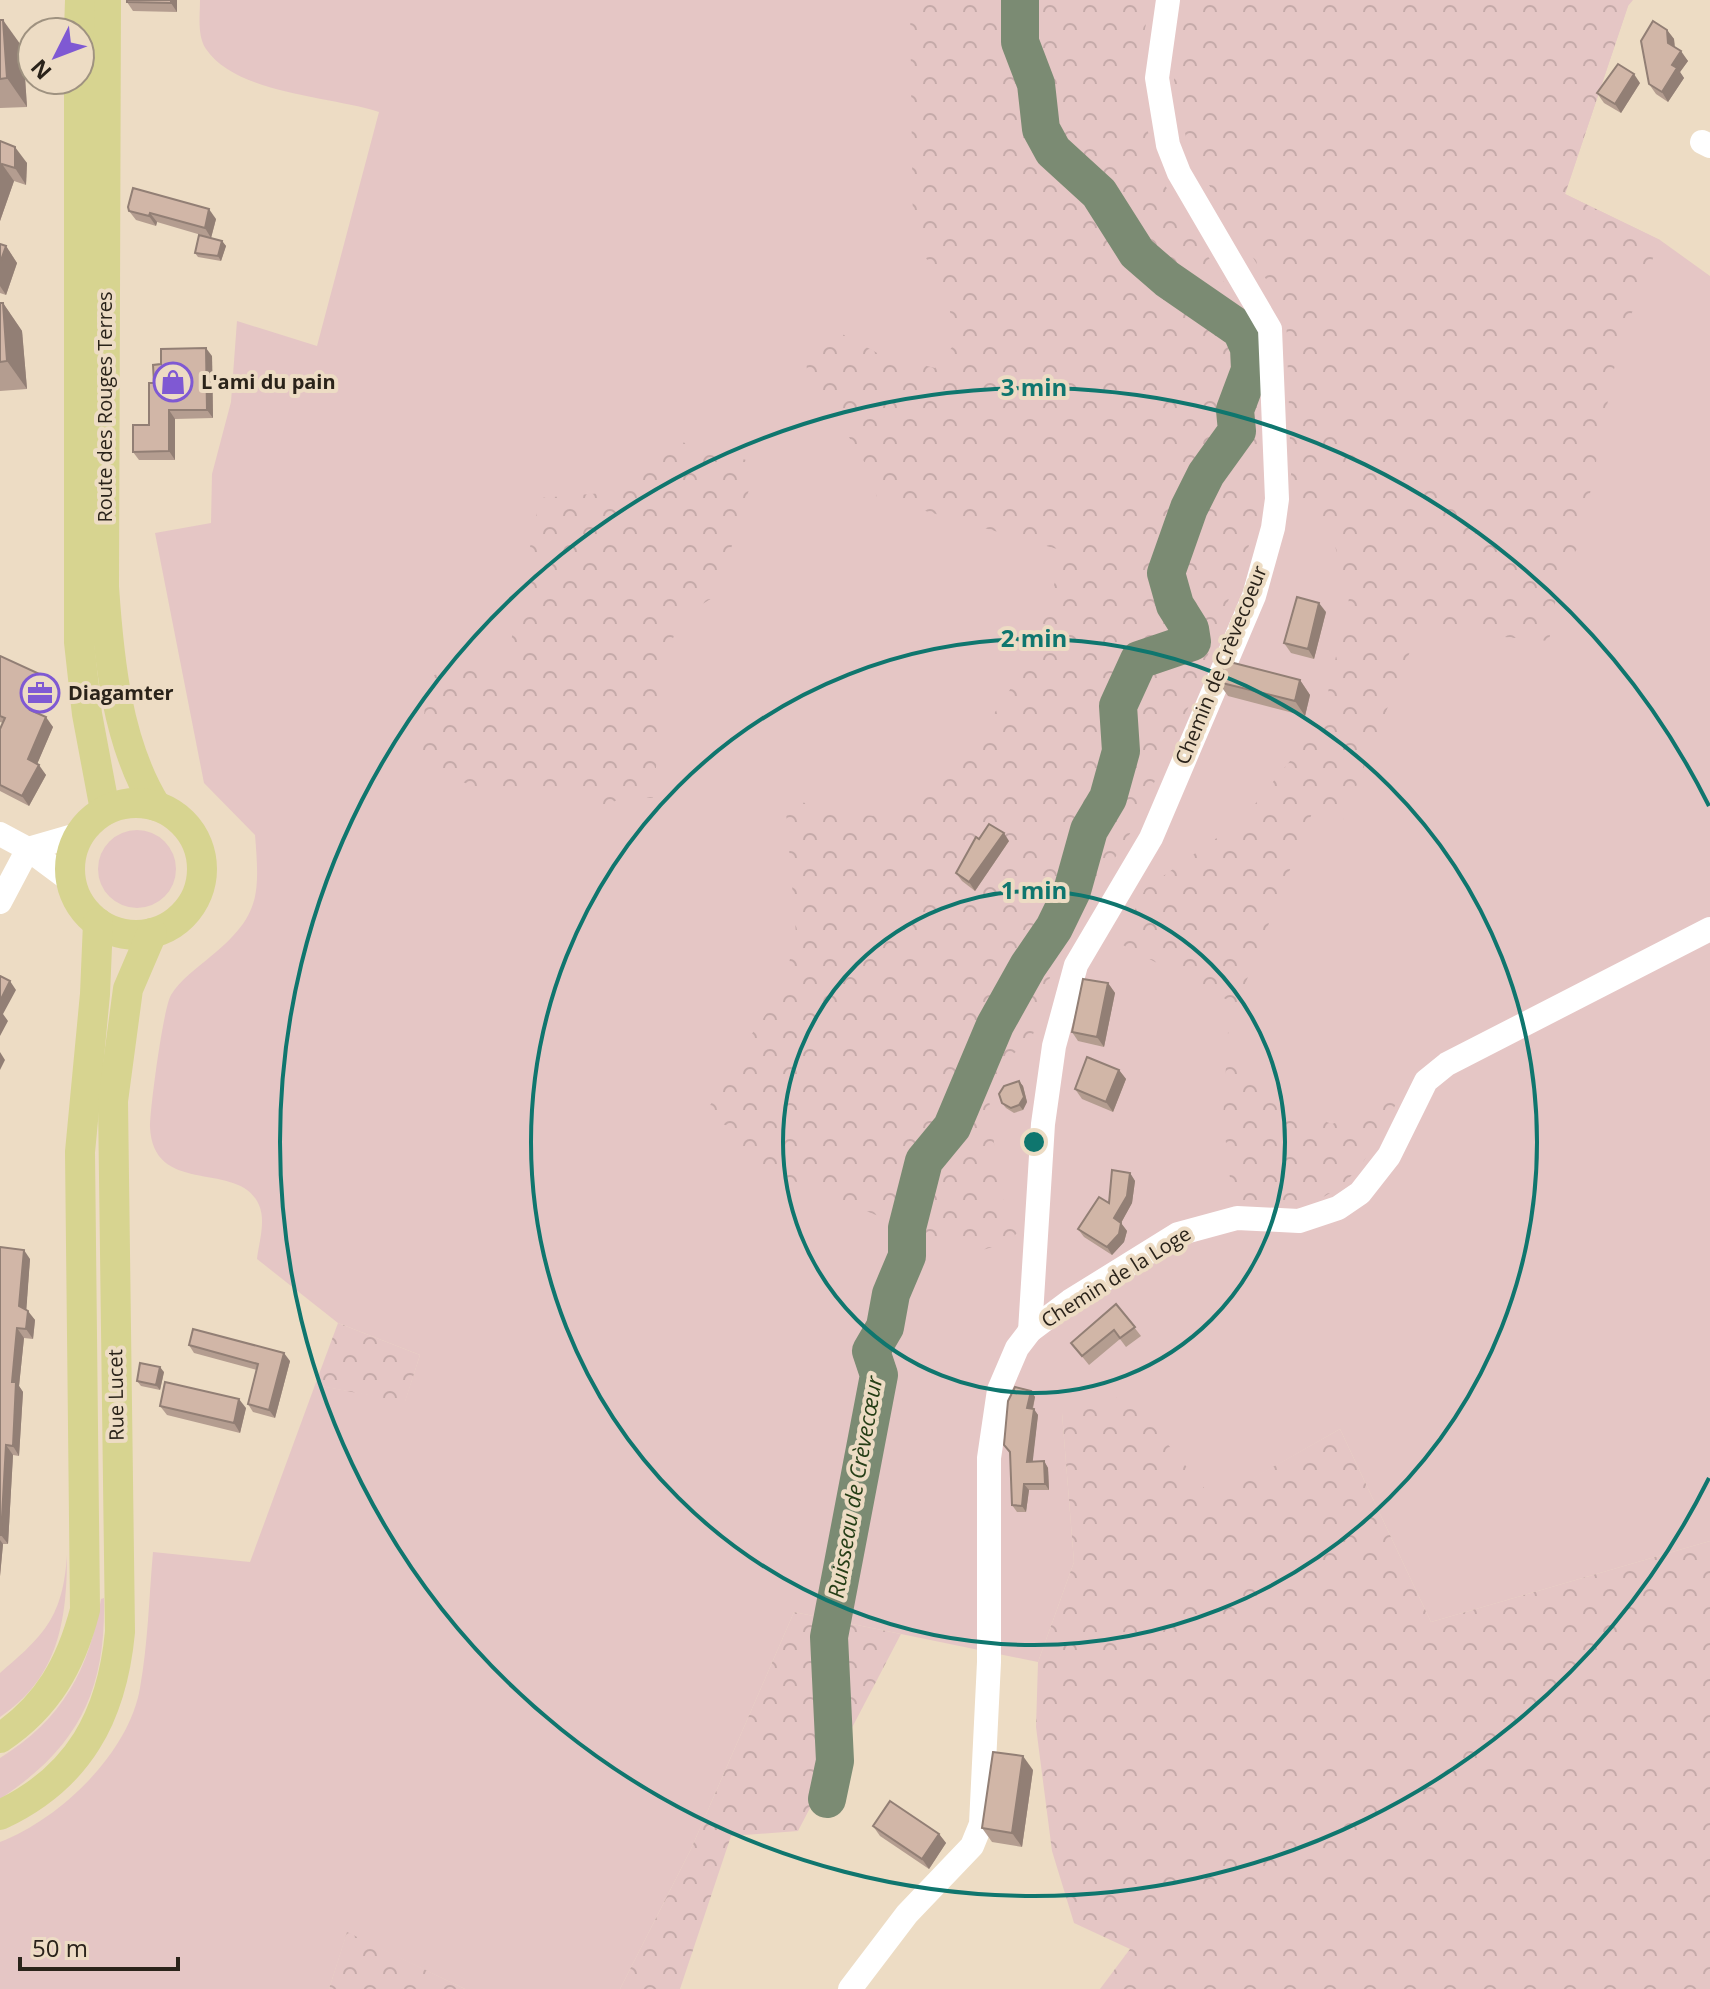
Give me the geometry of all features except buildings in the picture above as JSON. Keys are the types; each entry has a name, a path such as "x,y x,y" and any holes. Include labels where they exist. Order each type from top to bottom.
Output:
{"main road":[{"name":"Route des Rouges Terres","path":"106,0 104,587 107,633 131,757 156,806"},
{"name":"Route des Rouges Terres","path":"79,96 79,642 87,714 105,810"},
{"path":"122,804 156,806 173,815 189,830 199,849 202,870 198,891 188,910 172,925 152,933 115,932 85,912 71,881 70,865 80,834 105,810 122,804"},
{"name":"Rue Lucet","path":"0,1738 41,1704 60,1679 75,1650 85,1610 80,1152 95,994 98,923"},
{"name":"Rue Lucet","path":"0,1815 35,1796 80,1753 106,1705 116,1672 120,1632 113,1101 128,989 152,933"}],"street":[{"name":"Chemin de Crèvecoeur","path":"1030,1331 1043,1124 1054,1046 1076,965 1151,838 1254,596 1273,528 1277,499 1270,329 1179,173 1168,145 1157,78 1168,0"},
{"path":"0,834 28,849 71,881"},
{"path":"0,902 28,849 80,834"},
{"name":"Chemin de la Loge","path":"850,1989 907,1914 972,1846 981,1824 989,1662 989,1458 999,1390 1017,1348 1030,1331 1070,1301 1178,1234 1207,1223 1237,1218 1299,1221 1338,1208 1360,1193 1389,1156 1426,1081 1447,1064 1710,929"}],"green space":[{"path":"200,0 1633,0 1628,6 1565,194 1660,240 1710,276 1710,1541 1431,1622 1340,1429 1214,1501 1062,1413 1074,1562 1038,1662 794,1612 691,1849 620,1989 465,1989 347,1933 329,1989 0,1989 0,1842 46,1817 68,1800 107,1759 122,1736 140,1688 153,1552 250,1562 315,1385 405,1401 420,1355 338,1323 257,1259 262,1218 259,1205 249,1191 234,1183 181,1171 166,1163 155,1149 150,1127 161,1038 171,995 184,979 239,929 253,904 257,874 255,835 204,783 155,533 211,523 212,474 231,402 237,321 317,346 379,112 286,91 239,76 220,64 206,49 201,38"},
{"path":"910,0 1151,0 1137,67 1154,167 1255,334 1260,516 1188,708 1134,827 1058,950 1032,1038 1004,1062 988,1090 1000,1195 1022,1228 1008,1242 970,1254 734,1156 741,1130 703,1118 743,1046 782,992 796,934 786,812 799,802 854,813 883,815 902,807 943,775 982,730 1013,685 1035,638 1064,551 877,497 868,468 836,416 808,385 805,344 831,328 881,355 935,368 957,341 945,290 913,236"},
{"path":"1188,0 1617,0 1628,6 1565,194 1660,240 1618,349 1580,545 1560,573 1549,641 1419,629 1342,822 1314,808 1237,1005 1119,943 1145,889 1242,820 1321,723 1350,594 1328,524 1292,505 1286,312 1189,152 1174,80"},
{"path":"678,441 757,463 717,595 680,618 657,685 659,738 653,798 624,796 606,806 562,788 522,796 489,793 422,765 426,677 497,660 509,651 540,498 616,492"},
{"path":"137,830 152,833 165,841 173,854 176,869 173,884 165,897 152,905 137,908 122,905 109,897 101,884 98,869 101,854 109,841 122,833"},
{"path":"1228,1032 1257,1081 1268,1092 1293,1109 1332,1124 1365,1112 1405,1084 1364,1161 1350,1177 1316,1201 1294,1207 1233,1205 1223,1117"},
{"path":"338,1323 420,1355 405,1402 315,1385"},
{"path":"1127,1395 1214,1500 1340,1429 1431,1622 1710,1541 1710,1989 1100,1989 1130,1949 1074,1923 1052,1851 1036,1727 1038,1662 1074,1562 1062,1413"},
{"path":"67,1555 65,1603 47,1666 20,1702 0,1717 0,1673 29,1647 49,1623 61,1594"},
{"path":"104,1598 100,1662 82,1714 49,1759 0,1799 0,1758 41,1727 70,1690 89,1648 101,1599"},
{"path":"794,1612 901,1634 798,1831 731,1836 680,1989 620,1989 691,1849"},
{"path":"347,1932 465,1989 329,1989"}],"waterway":[{"name":"Ruisseau de Crèvecœur","path":"827,1799 835,1761 829,1637 879,1375 871,1351 885,1327 891,1294 907,1256 907,1228 924,1161 952,1127 995,1025 1028,966 1054,928 1072,891 1089,830 1108,798 1121,751 1118,706 1139,660 1192,642 1190,629 1175,605 1166,573 1189,508 1206,474 1237,431 1235,410 1250,370 1249,348 1241,330 1167,279 1137,253 1099,193 1053,151 1041,129 1036,84 1020,42 1020,0"}],"place":[{"name":"L'ami du pain","path":"173,382"},
{"name":"Diagamter","path":"40,693"}]}
